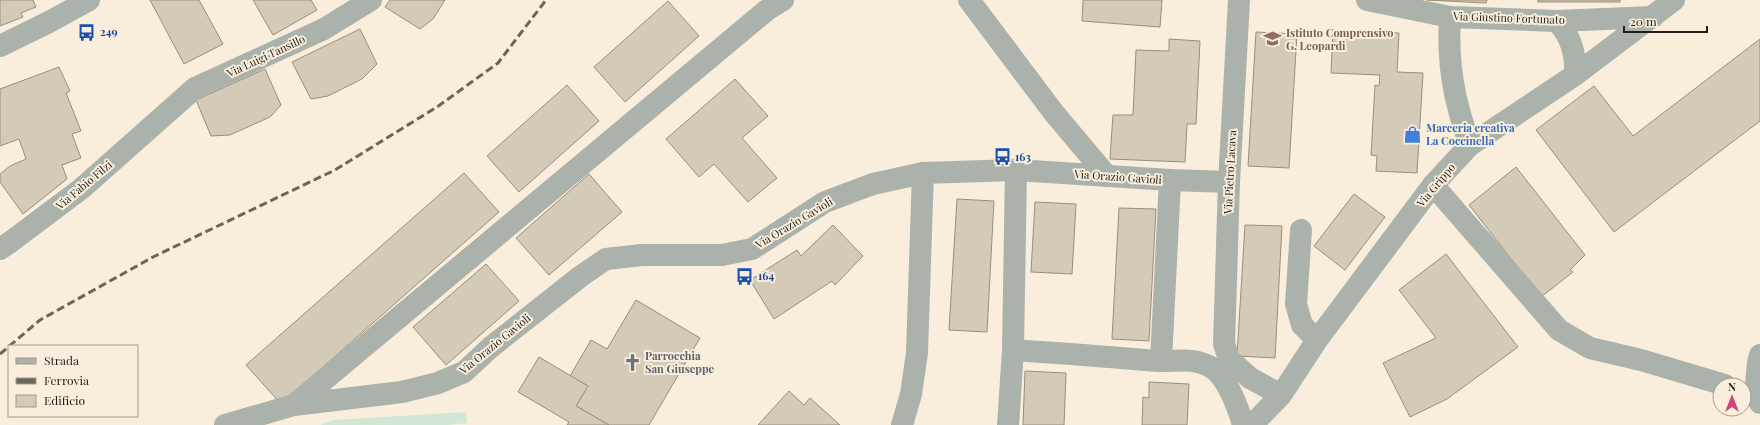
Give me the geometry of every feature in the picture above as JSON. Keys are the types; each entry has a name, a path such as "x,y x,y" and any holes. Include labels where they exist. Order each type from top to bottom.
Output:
{"street":[{"path":"0,46 89,0"},
{"name":"Via Luigi Tansillo","path":"164,116 195,88 324,29 370,0"},
{"path":"969,0 1054,113 1107,176"},
{"name":"Via Pietro Lacava","path":"1224,344 1229,182 1239,0"},
{"name":"Via Giustino Fortunato","path":"1367,0 1450,17 1557,21 1653,17"},
{"name":"Via Grippo","path":"1252,425 1280,395 1317,340 1433,185 1470,145 1575,75 1674,0"},
{"path":"225,425 294,405 775,5"},
{"path":"1450,17 1448,43 1453,87 1460,120 1470,145"},
{"path":"1557,21 1565,30 1571,41 1576,63 1575,75"},
{"name":"Via Fabio Filzi","path":"0,249 9,244 81,189 164,116"},
{"path":"1008,425 1013,350 1016,170"},
{"name":"Via Orazio Gavioli","path":"294,405 402,392 438,383 464,372 491,347 606,259 642,255 722,255 752,248 825,202 873,184 923,173 1016,170 1170,180 1229,182"},
{"path":"902,425 911,394 917,353 923,173"},
{"path":"1161,361 1170,180"},
{"path":"1433,185 1559,330 1590,348 1641,360 1712,381"},
{"path":"1301,230 1296,304 1302,325 1317,340"},
{"path":"1013,350 1161,361 1194,360 1216,354 1224,344"},
{"path":"1224,344 1229,360 1250,378 1280,395"},
{"path":"1753,396 1760,355"},
{"path":"1194,360 1211,366 1227,385 1239,409 1243,425"}],"green space":[{"path":"466,412 467,423 448,425 320,425 334,420"}],"building":[{"path":"0,0 33,0 36,7 21,13 23,17 0,26"},
{"path":"150,0 199,0 223,44 184,64"},
{"path":"253,0 311,0 317,10 273,35"},
{"path":"390,0 445,0 433,19 420,29 385,7"},
{"path":"1083,0 1162,0 1160,27 1082,21"},
{"path":"1427,0 1487,0 1486,3"},
{"path":"1538,0 1620,0 1620,2 1538,2"},
{"path":"668,1 699,36 625,102 594,67"},
{"path":"360,29 377,64 362,79 328,96 311,99 292,62"},
{"path":"1333,30 1399,33 1397,72 1423,73 1417,173 1376,171 1377,156 1371,155 1375,85 1379,86 1380,75 1331,73"},
{"path":"1256,32 1297,34 1289,168 1248,166"},
{"path":"1169,39 1200,41 1196,124 1187,124 1185,162 1110,159 1113,115 1133,115 1136,50 1169,51"},
{"path":"1760,39 1760,121 1614,232 1536,130 1594,86 1633,136"},
{"path":"59,67 70,91 66,93 81,131 72,134 81,158 62,165 67,179 23,214 0,182 0,174 10,166 26,159 19,139 0,146 0,89"},
{"path":"265,69 281,105 270,117 230,135 211,136 196,100"},
{"path":"735,79 768,116 742,138 777,178 748,202 714,164 699,177 666,139"},
{"path":"567,85 599,121 519,192 487,156"},
{"path":"1516,167 1585,255 1570,270 1573,272 1541,297 1469,205"},
{"path":"464,173 499,212 281,404 246,365"},
{"path":"589,174 622,212 549,275 516,238"},
{"path":"1354,194 1385,217 1345,270 1314,246"},
{"path":"957,199 994,201 987,332 949,330"},
{"path":"1035,202 1076,204 1072,274 1031,272"},
{"path":"1119,208 1156,209 1149,341 1112,339"},
{"path":"833,225 863,256 835,285 832,281 774,319 750,280 797,250 801,256"},
{"path":"1245,225 1282,226 1275,358 1237,356"},
{"path":"1446,254 1518,347 1447,399 1410,417 1383,363 1436,338 1399,290"},
{"path":"486,264 519,301 446,365 413,327"},
{"name":"Parrocchia San Giuseppe","path":"636,300 700,338 649,425 609,425 576,406 588,386 570,376 591,340 607,349"},
{"path":"539,357 588,386 576,406 609,425 567,425 569,422 518,392"},
{"path":"1025,371 1066,373 1064,425 1023,425"},
{"path":"1149,382 1189,384 1187,425 1142,425 1143,397 1149,398"},
{"path":"789,391 804,405 810,398 840,425 758,425"}],"railway":[{"path":"11,345 40,320 153,257 335,170 437,107 498,63 546,0"},
{"path":"0,354 8,347"}],"place":[{"name":"249","path":"87,32"},
{"name":"Istituto Comprensivo G. Leopardi","path":"1273,39"},
{"name":"Marceria creativa La Coccinella","path":"1413,134"},
{"name":"163","path":"1002,157"},
{"name":"164","path":"745,276"},
{"name":"Parrocchia San Giuseppe","path":"632,362"}]}
